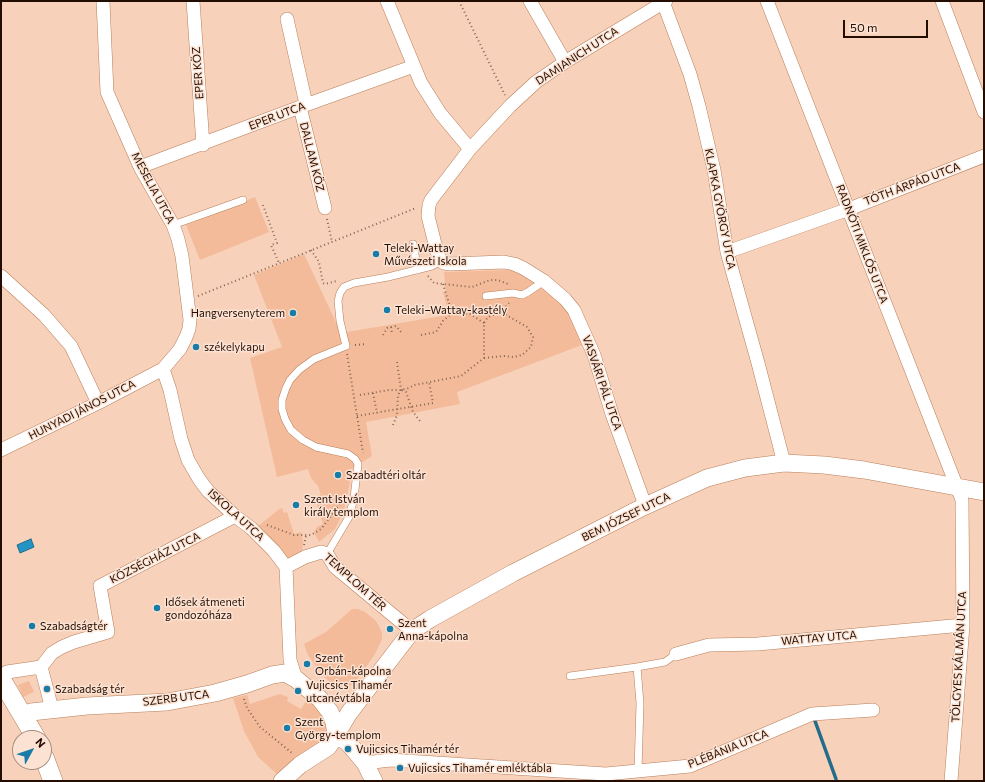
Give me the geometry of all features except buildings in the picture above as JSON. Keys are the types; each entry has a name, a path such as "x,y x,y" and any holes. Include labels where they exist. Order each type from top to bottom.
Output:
{"main road":[{"path":"1,678 31,730"},
{"path":"49,770 53,781"}],"street":[{"name":"MESELIA UTCA","path":"103,1 107,92 140,168 173,225 182,256 190,320 189,329 180,349 162,369"},
{"name":"EPER KÖZ","path":"193,1 203,145"},
{"path":"387,1 421,83 430,99 470,149"},
{"path":"530,1 565,62"},
{"name":"RADNÓTI MIKLÓS UTCA","path":"767,1 957,486"},
{"path":"942,1 984,112"},
{"name":"DAMJANICH UTCA","path":"431,200 470,149 510,106 536,82 565,62 664,2"},
{"name":"KLAPKA GYÖRGY UTCA","path":"664,2 690,74 699,106 714,170 726,252 758,363 784,463"},
{"name":"DALLAM KÖZ","path":"287,19 303,105 325,208"},
{"name":"EPER UTCA","path":"140,168 203,145 303,105 414,66"},
{"name":"TÓTH ÁRPÁD UTCA","path":"726,252 849,209 984,156"},
{"path":"431,200 428,216 430,228 441,261"},
{"name":"VASVÁRI PÁL UTCA","path":"441,261 450,264 504,262 514,264 544,281 565,299 574,310 594,355 612,414 645,505"},
{"path":"1,276 44,315 71,346 98,403"},
{"name":"HUNYADI JÁNOS UTCA","path":"1,450 98,403 162,369"},
{"name":"ISKOLA UTCA","path":"162,369 170,390 181,439 188,460 208,491 251,528 274,551 286,567"},
{"name":"BEM JÓZSEF UTCA","path":"332,741 342,723 412,631 430,618 507,576 645,505 707,478 745,468 784,463 824,465 864,470 984,492"},
{"name":"TÖLGYES KÁLMÁN UTCA","path":"951,781 963,625 962,500 957,486"},
{"name":"KÖZSÉGHÁZ UTCA","path":"41,667 52,653 62,647 108,632 100,586 236,516"},
{"name":"TEMPLOM TÉR","path":"286,567 305,557 322,552 327,554 335,567 412,631"},
{"path":"286,567 290,660 296,679 320,699 330,712 334,722 332,741"},
{"name":"WATTAY UTCA","path":"676,654 709,645 758,644 963,625"},
{"path":"1,678 7,672 41,667 52,709"},
{"name":"SZERB UTCA","path":"23,716 30,712 52,709 167,702 215,693 272,675 285,673 296,679"},
{"path":"320,699 334,702 348,702 362,696"},
{"name":"PLÉBÁNIA UTCA","path":"365,764 390,760 608,777 638,771 690,766 812,714 873,710"},
{"path":"282,781 332,741 346,742 365,764 374,781"}],"lane":[{"path":"173,225 243,200"},
{"path":"413,244 421,269"},
{"path":"327,554 349,517 354,498 358,464 355,459 348,454 316,447 303,440 291,430 282,409 282,400 286,388 290,380 299,370 314,359 346,346 340,321 338,301 340,293 344,287 354,283 421,269 432,266 441,261"},
{"path":"486,296 513,293 522,295 544,281"},
{"path":"570,676 665,662 676,654"},
{"path":"637,667 640,703 638,771"}],"path":[{"path":"459,1 510,106"},
{"path":"194,297 420,206 431,200"},
{"path":"263,205 277,243 272,245 279,263"},
{"path":"325,208 332,242"},
{"path":"311,250 319,262 323,283 337,282 344,287"},
{"path":"421,269 434,283 472,287 490,280 498,280 504,281 510,286 513,293 513,298 501,312 488,317 484,323 484,358"},
{"path":"443,284 452,313"},
{"path":"360,395 389,390 401,390 414,385 461,376 484,358 522,355 532,347 533,337 527,327 501,312"},
{"path":"421,335 436,332 443,321 452,313 470,314 484,323"},
{"path":"383,335 387,328 396,326 401,332"},
{"path":"391,327 392,334"},
{"path":"346,346 364,460"},
{"path":"393,425 397,409 398,395 401,390 397,362"},
{"path":"357,416 433,403 429,382"},
{"path":"401,390 406,392 413,412 420,421"},
{"path":"373,393 377,413"},
{"path":"251,528 257,521 294,535 312,536 321,529 343,498 346,496 354,498"},
{"path":"305,542 306,536"},
{"path":"240,686 247,708 260,727 301,759 303,763"}],"shaded area":[{"path":"255,197 269,232 200,260 186,225"},
{"path":"304,254 341,333 448,315 443,292 446,292 444,272 511,270 534,278 559,300 569,313 582,345 457,392 460,404 366,422 372,456 345,473 350,477 350,482 344,511 335,529 319,542 314,532 317,527 323,524 316,502 319,501 317,496 321,495 318,486 311,478 308,469 277,477 250,358 282,347 254,275"},
{"path":"282,508 284,513 287,512 294,534 301,532 303,542 302,554 289,558 285,557 257,527"},
{"path":"352,609 358,609 365,612 375,620 382,633 382,639 375,654 357,680 349,686 341,686 332,683 324,677 308,655 304,644 326,632"},
{"path":"29,681 34,692 23,697 18,685"},
{"path":"280,694 288,697 287,701 301,709 308,698 326,719 328,738 277,774 258,757 244,731 233,698 247,695 250,704"}],"water":[{"path":"31,539 34,547 20,553 17,545"}],"waterway":[{"path":"815,721 836,779"}],"place":[{"name":"Teleki-Wattay Művészeti Iskola","path":"376,254"},
{"name":"Teleki–Wattay-kastély","path":"387,310"},
{"name":"Hangversenyterem","path":"293,313"},
{"name":"székelykapu","path":"196,347"},
{"name":"Szabadtéri oltár","path":"338,475"},
{"name":"Szent István király templom","path":"296,505"},
{"name":"Idősek átmeneti gondozóháza","path":"157,608"},
{"name":"Szabadságtér","path":"32,626"},
{"name":"Szent Anna-kápolna","path":"390,629"},
{"name":"Szent Orbán-kápolna","path":"307,664"},
{"name":"Szabadság tér","path":"47,689"},
{"name":"Vujicsics Tihamér utcanévtábla","path":"298,691"},
{"name":"Szent György-templom","path":"287,728"},
{"name":"Vujicsics Tihamér tér","path":"348,749"},
{"name":"Vujicsics Tihamér emléktábla","path":"400,768"}]}
